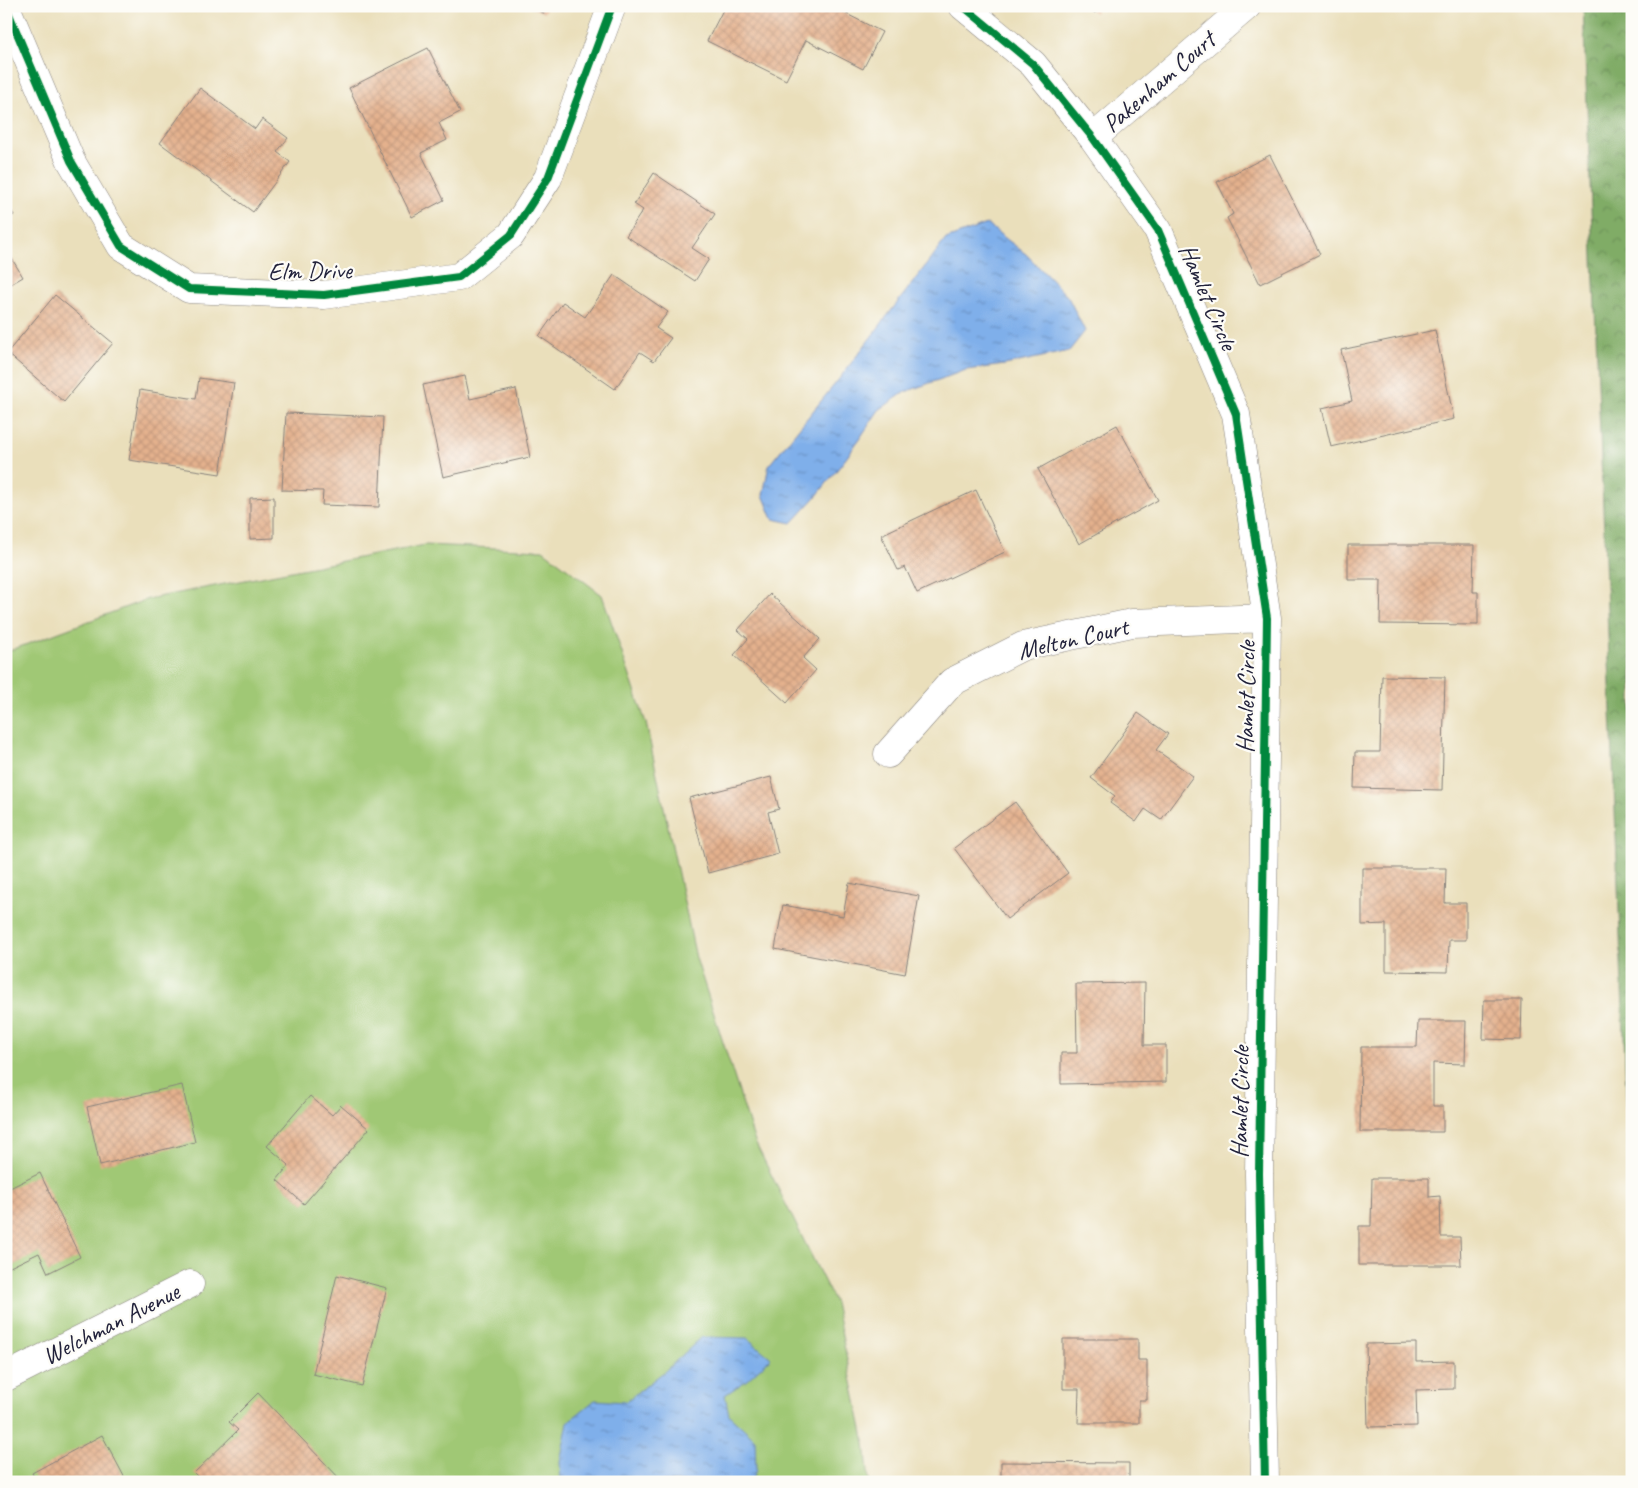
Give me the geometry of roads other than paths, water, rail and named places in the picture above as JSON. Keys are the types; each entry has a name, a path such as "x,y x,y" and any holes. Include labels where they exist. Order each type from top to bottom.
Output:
{"street":[{"name":"Elm Drive","path":"6,7 71,161 121,246 189,289 324,295 459,277 511,234 548,178 612,6"},
{"name":"Hamlet Circle","path":"963,6 1033,64 1094,138 1158,230 1236,414 1267,618 1259,1174 1265,1482"},
{"name":"Pakenham Court","path":"1094,138 1246,6"},
{"name":"Melton Court","path":"888,754 952,682 1023,646 1132,624 1267,618"},
{"name":"Welchman Avenue","path":"6,1377 190,1284"}],"water":[{"path":"987,224 1027,255 1068,297 1085,331 1069,351 1005,365 966,370 905,392 879,410 847,457 816,497 792,523 773,519 763,495 769,465 839,379 946,239"},
{"path":"702,1337 747,1338 771,1358 747,1380 725,1395 729,1415 755,1439 756,1470 751,1482 561,1482 560,1462 568,1422 595,1400 625,1402 665,1371"}]}
